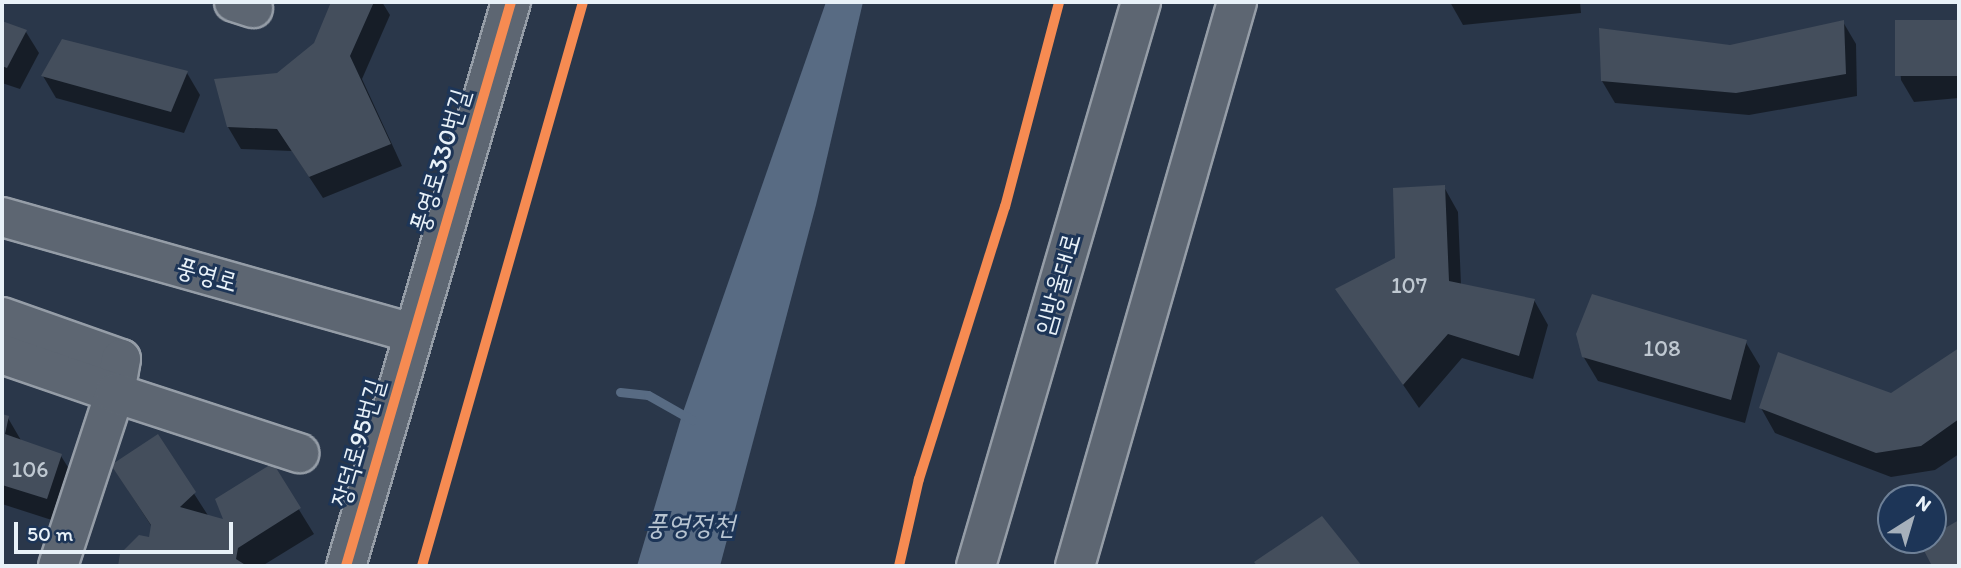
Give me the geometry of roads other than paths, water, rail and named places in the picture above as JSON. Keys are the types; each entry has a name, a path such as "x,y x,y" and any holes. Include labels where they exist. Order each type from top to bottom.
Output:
{"street":[{"name":"풍영로330번길","path":"413,333 512,2"},
{"name":"임방울대로","path":"976,566 1141,2"},
{"path":"1075,566 1237,2"},
{"name":"풍영로","path":"2,217 413,333"},
{"path":"2,317 121,359 115,394 58,566"},
{"name":"장덕로95번길","path":"346,566 413,333"},
{"path":"2,354 115,394 299,453"}],"water":[{"name":"풍영정천","path":"826,2 863,2 816,205 720,566 637,566 682,415"}],"waterway":[{"path":"620,392 648,395 692,420"}]}
